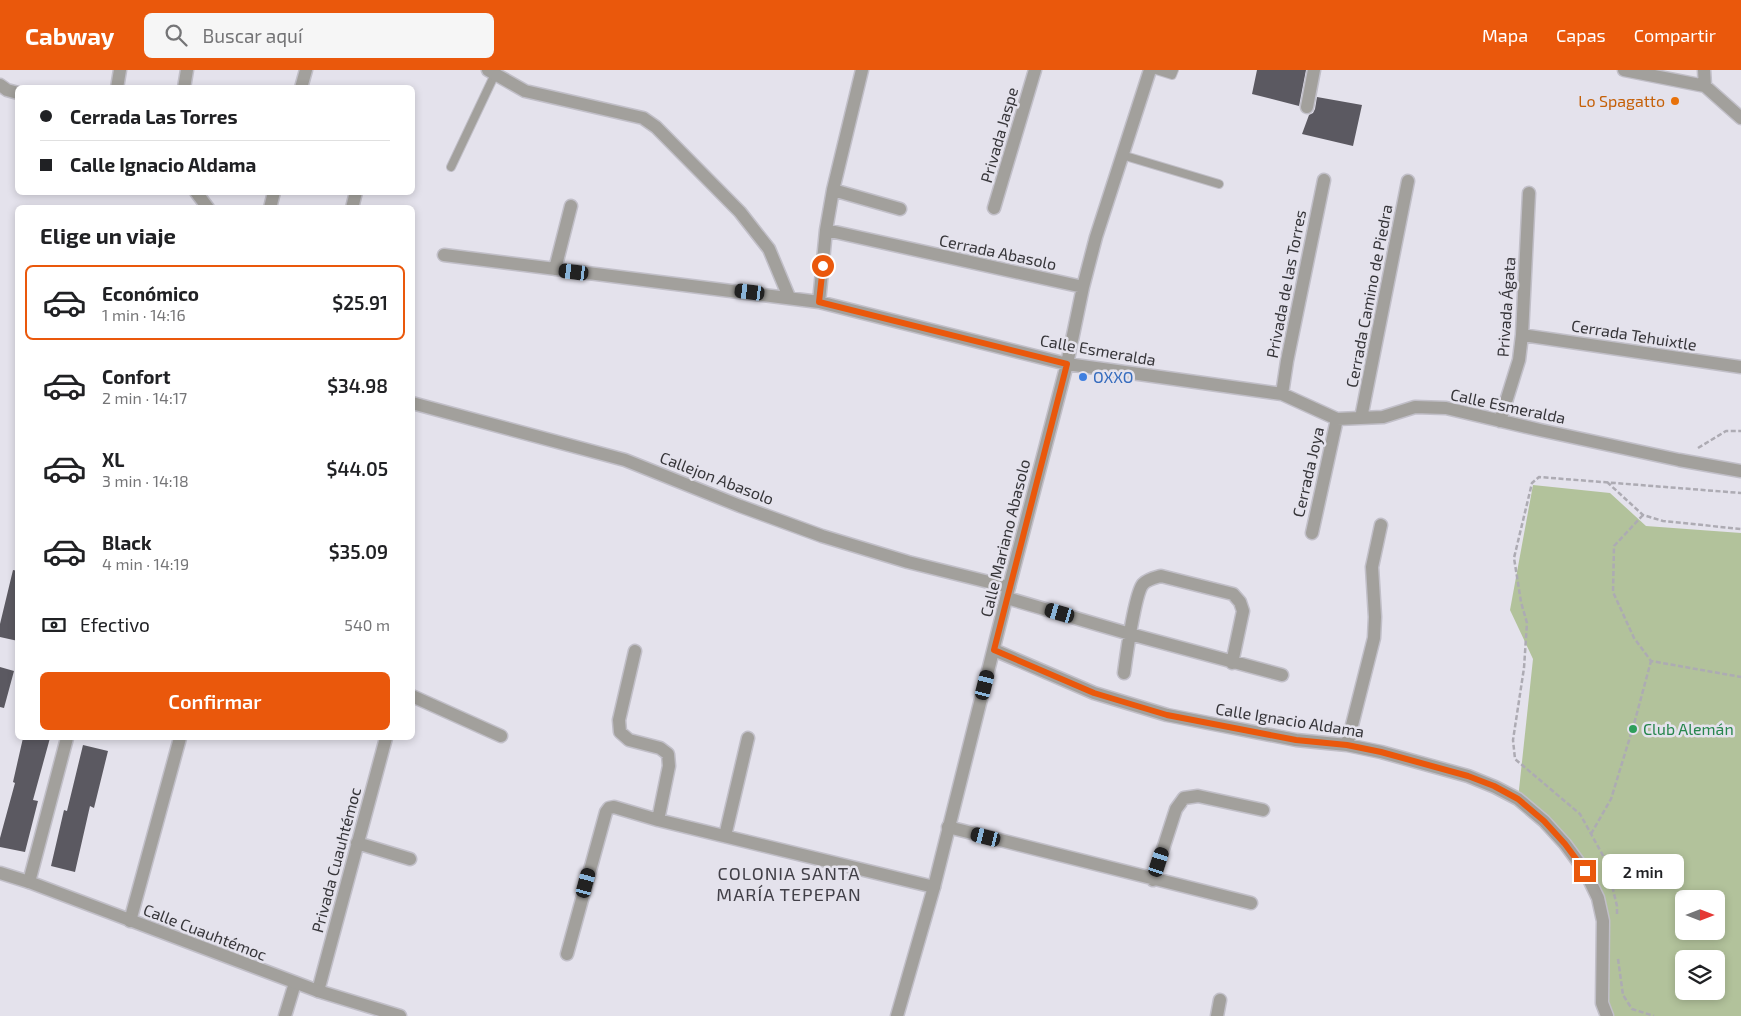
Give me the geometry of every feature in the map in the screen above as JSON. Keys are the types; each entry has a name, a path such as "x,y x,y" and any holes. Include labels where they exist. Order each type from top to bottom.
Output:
{"street":[{"path":"118,85 120,70"},
{"path":"184,85 187,70"},
{"path":"302,85 306,70"},
{"path":"819,302 826,230 833,190 862,70"},
{"name":"Privada Jaspe","path":"994,208 1035,70"},
{"name":"Calle Mariano Abasolo","path":"897,1016 934,887 1067,364 1083,287 1096,238 1150,70"},
{"path":"1307,107 1314,70"},
{"path":"1624,70 1705,86 1741,118"},
{"path":"1704,70 1705,86"},
{"path":"492,72 525,90 643,118 656,127 740,212 769,249 789,297"},
{"path":"0,85 15,92"},
{"name":"Privada de las Torres","path":"1282,394 1287,360 1324,180"},
{"name":"Cerrada Camino de Piedra","path":"1361,418 1408,181"},
{"path":"833,190 900,209"},
{"name":"Privada Ágata","path":"1500,422 1518,367 1522,335 1528,192"},
{"path":"555,269 571,206"},
{"name":"Cerrada Abasolo","path":"826,230 1083,287"},
{"name":"Calle Esmeralda","path":"444,255 789,297 819,302 1067,364 1282,394 1337,419 1383,417 1415,407 1446,408 1500,422 1741,471"},
{"name":"Cerrada Tehuixtle","path":"1522,335 1741,367"},
{"name":"Callejon Abasolo","path":"415,404 625,460 740,506 822,536 1008,592 1130,634 1282,675"},
{"name":"Cerrada Joya","path":"1312,532 1337,419"},
{"path":"1347,745 1374,638 1375,617 1372,567 1381,525"},
{"path":"1124,673 1130,634 1142,586 1149,579 1161,576 1233,594 1240,602 1244,611 1232,662"},
{"path":"635,650 618,720 620,732 629,740 660,748 668,754 669,766 658,820"},
{"name":"Calle Ignacio Aldama","path":"994,650 1094,693 1167,715 1296,740 1347,745 1381,752 1468,776 1518,799 1544,821 1565,844 1585,871 1598,898 1603,920 1602,1003 1607,1016"},
{"path":"415,697 501,736"},
{"path":"725,836 748,738"},
{"path":"29,882 66,740"},
{"path":"130,920 179,740"},
{"name":"Privada Cuauhtémoc","path":"318,992 385,740"},
{"path":"1153,880 1176,810 1184,798 1198,796 1263,810"},
{"path":"567,954 606,812 614,807 658,820 934,887"},
{"path":"948,827 1153,880 1251,903"},
{"path":"357,843 410,859"},
{"name":"Calle Cuauhtémoc","path":"0,873 29,882 318,992 400,1016"},
{"path":"285,1016 295,983"},
{"path":"1217,1016 1220,1000"}],"lane":[{"path":"1156,70 1172,75 1174,70"},
{"path":"451,167 492,72"},
{"path":"1122,155 1219,184"}],"path":[{"path":"1680,460 1726,431 1741,431"},
{"path":"1617,916 1617,906 1606,861 1580,814 1515,759 1513,740 1524,668 1527,623 1521,602 1514,558 1532,483 1539,477 1741,493"},
{"path":"1607,481 1643,515 1663,521 1741,529"},
{"path":"1643,515 1614,546 1613,592 1634,638 1651,661 1741,677"},
{"path":"1591,834 1611,799 1651,661"},
{"path":"1617,955 1623,995 1632,1009 1654,1016"}],"green space":[{"name":"Club Alemán","path":"1533,485 1610,493 1646,526 1741,533 1741,1016 1607,1016 1603,921 1585,871 1518,799 1533,659 1510,610"}],"building":[{"path":"1257,70 1306,70 1299,106 1252,94"},
{"path":"1317,97 1362,105 1353,146 1302,134 1309,115 1315,109"},
{"path":"13,570 15,570 15,640 0,637 0,624"},
{"path":"0,667 14,671 4,708 0,707"},
{"path":"23,740 49,740 33,800 38,801 25,852 0,847 0,838 15,783 13,782"},
{"path":"83,745 108,751 94,808 90,806 75,872 51,866 64,810 67,811"}],"place":[{"name":"Lo Spagatto","path":"1675,101"},
{"name":"OXXO","path":"1083,377"},
{"name":"Club Alemán","path":"1633,729"}],"district":[{"name":"COLONIA SANTA MARÍA TEPEPAN","path":"789,884"}],"route":[{"path":"823,266 819,302 1067,364 994,650 1094,693 1167,715 1296,740 1347,745 1381,752 1468,776 1494,786 1518,799 1544,821 1565,844 1585,871"}]}
